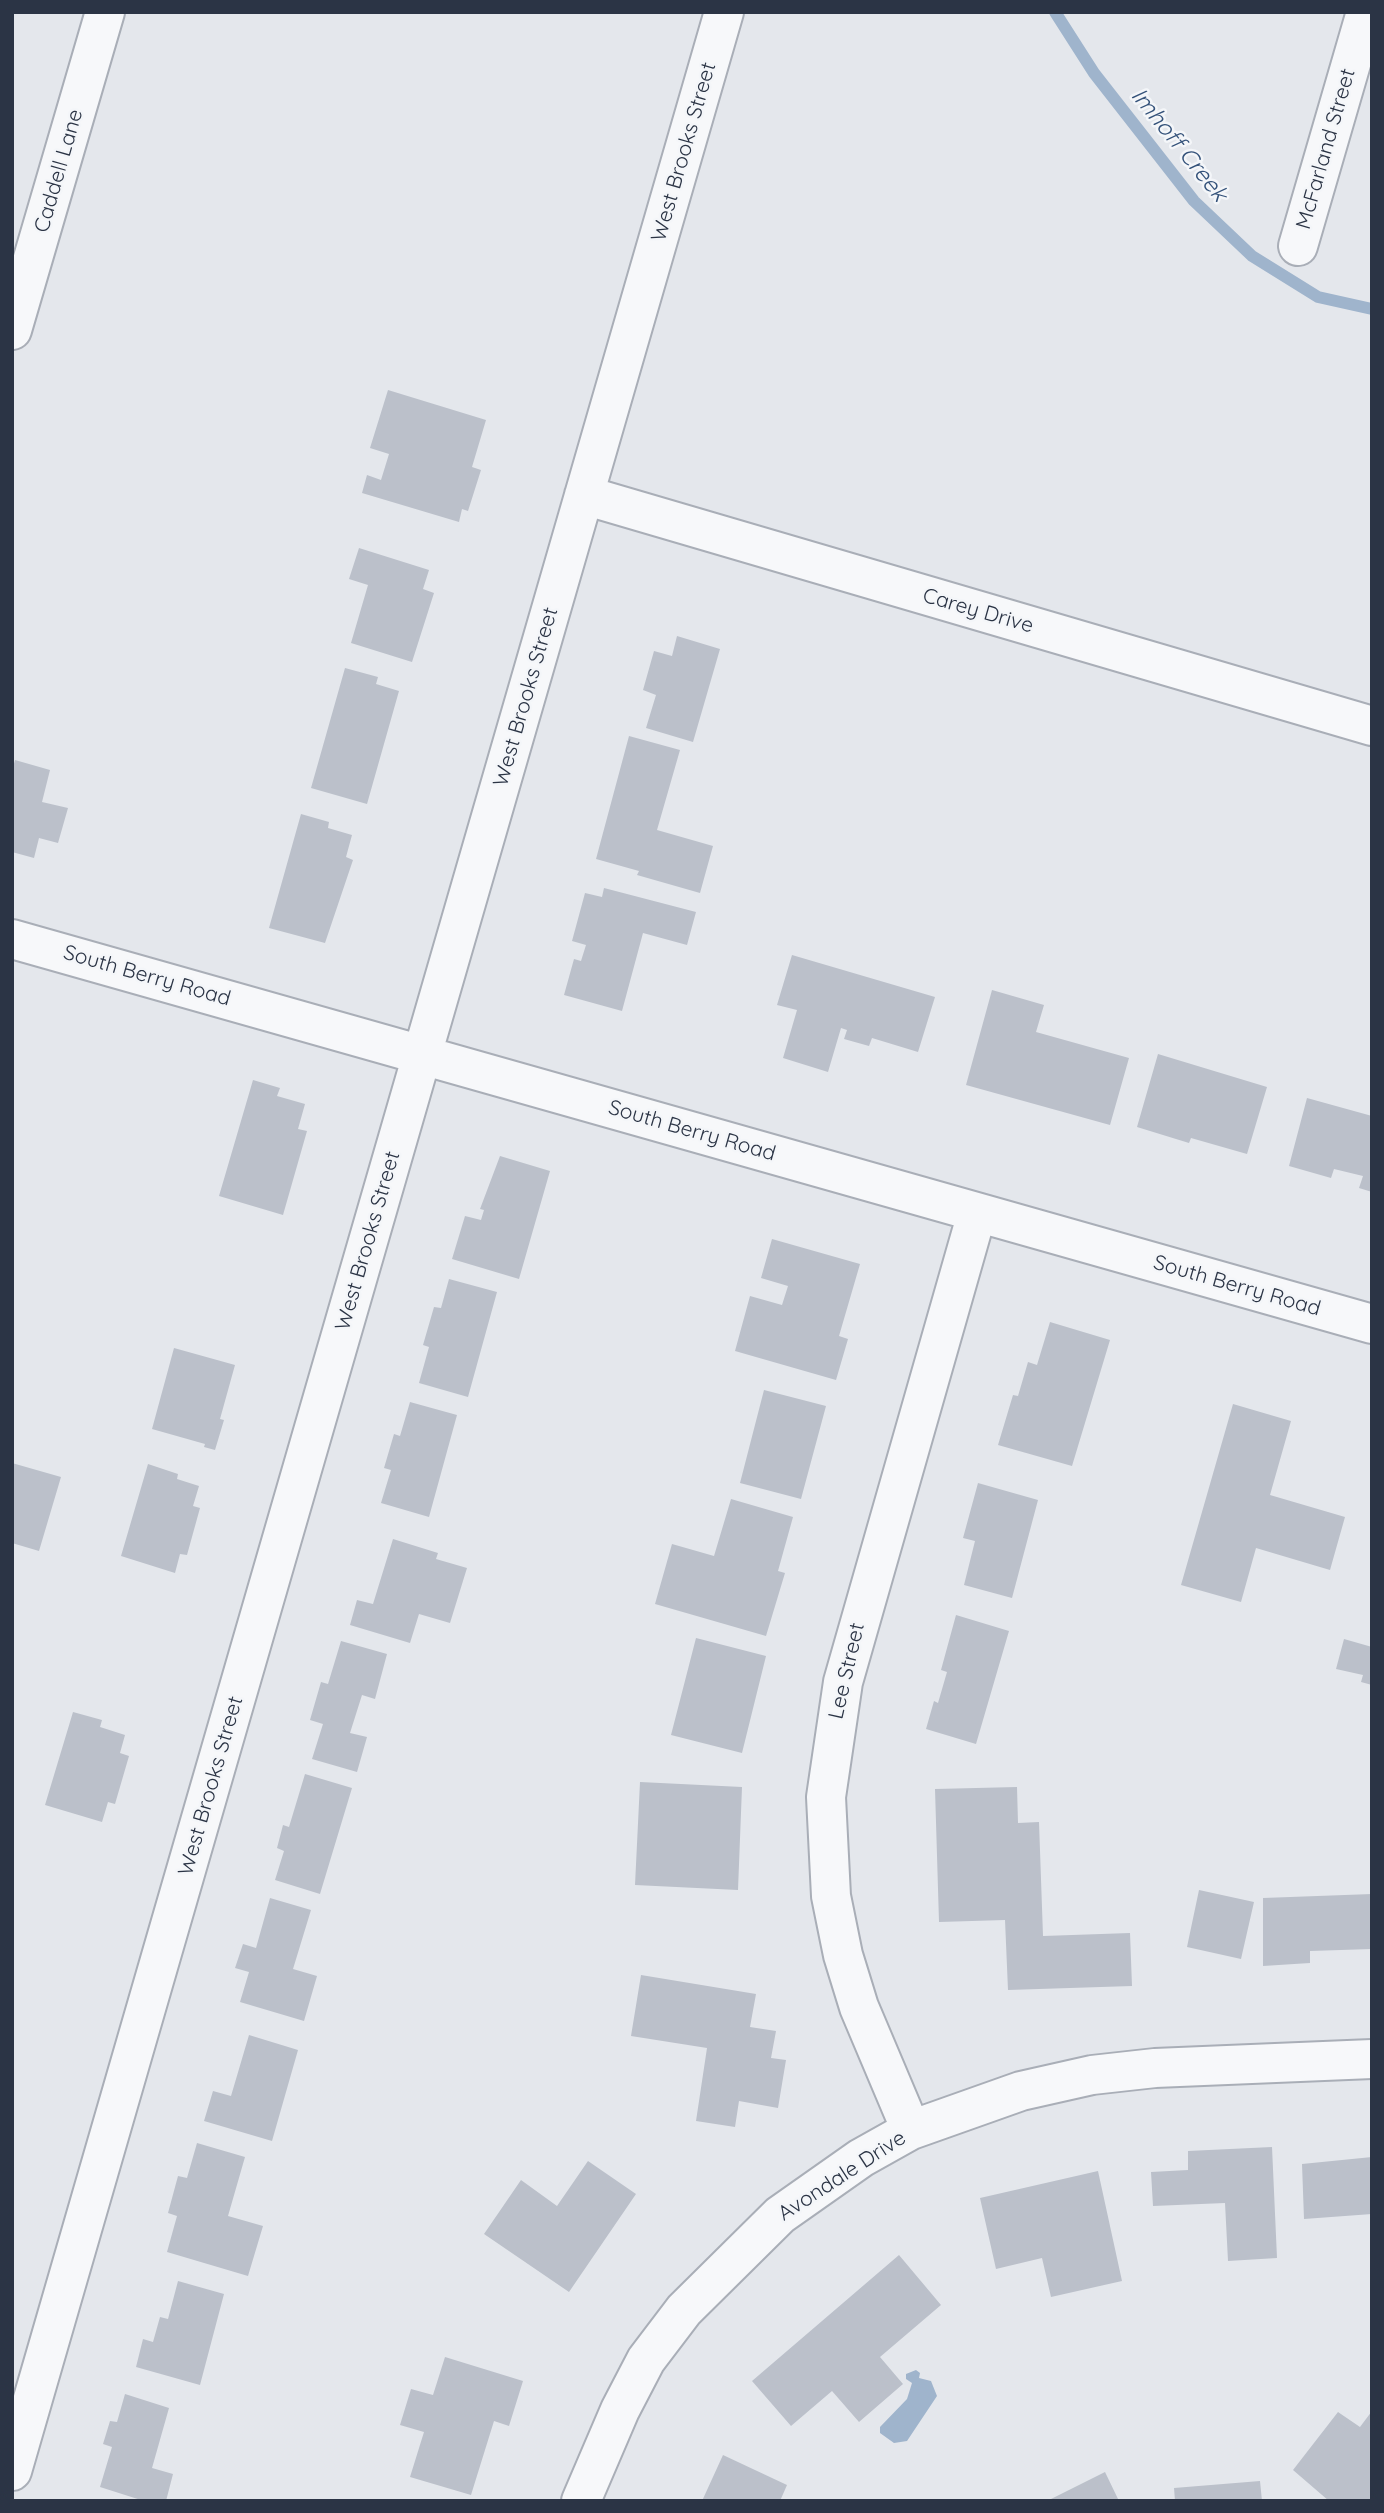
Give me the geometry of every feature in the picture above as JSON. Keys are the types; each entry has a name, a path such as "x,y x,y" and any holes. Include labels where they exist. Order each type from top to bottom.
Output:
{"street":[{"name":"Caddell Lane","path":"12,330 105,12"},
{"name":"West Brooks Street","path":"12,2471 724,12"},
{"name":"McFarland Street","path":"1298,246 1366,12"},
{"name":"Carey Drive","path":"584,495 1372,726"},
{"name":"South Berry Road","path":"12,939 423,1053 1372,1324"},
{"name":"Lee Street","path":"911,2130 859,2007 843,1955 831,1896 826,1797 843,1682 977,1213"},
{"name":"Avondale Drive","path":"581,2501 620,2410 646,2360 684,2310 780,2215 861,2158 911,2130 1021,2091 1092,2075 1155,2068 1372,2059"}],"water":[{"path":"916,2370 920,2373 919,2378 931,2381 937,2396 907,2441 894,2443 880,2433 880,2427 907,2399 912,2383 906,2379 906,2374"}],"building":[{"path":"388,390 486,420 472,467 481,470 468,511 462,509 459,522 362,493 367,475 381,480 389,454 370,448"},
{"path":"359,548 429,570 423,589 434,593 412,662 351,643 368,585 349,579"},
{"path":"677,636 720,649 693,742 646,728 656,695 643,690 654,651 672,656"},
{"path":"345,668 378,677 376,684 399,691 367,804 311,788"},
{"path":"629,736 680,750 657,830 713,846 700,893 637,875 639,871 596,859"},
{"path":"15,760 50,770 42,802 68,808 58,843 39,838 34,858 12,852 12,771"},
{"path":"301,814 329,822 328,828 352,835 346,857 353,860 325,943 269,928"},
{"path":"604,888 696,912 687,945 643,933 622,1011 564,995 574,959 581,961 586,945 572,941 585,893 602,897"},
{"path":"792,955 935,997 918,1052 872,1038 869,1046 844,1039 847,1030 841,1028 828,1072 783,1058 797,1010 777,1005"},
{"path":"992,990 1044,1005 1036,1032 1129,1058 1110,1125 966,1085"},
{"path":"1158,1054 1267,1087 1247,1154 1191,1138 1189,1143 1137,1127"},
{"path":"253,1080 280,1088 277,1096 305,1104 298,1129 307,1131 283,1215 219,1196"},
{"path":"1307,1098 1372,1116 1372,1192 1359,1188 1363,1176 1334,1169 1331,1178 1289,1166"},
{"path":"500,1156 550,1171 519,1279 452,1259 465,1216 481,1220 484,1210 480,1209"},
{"path":"772,1239 860,1264 839,1336 848,1339 836,1380 735,1351 750,1296 782,1305 788,1286 761,1278"},
{"path":"449,1279 497,1292 468,1397 419,1383 429,1347 423,1345 434,1307 441,1308"},
{"path":"1050,1322 1110,1340 1072,1466 998,1445 1013,1395 1018,1396 1028,1362 1037,1365"},
{"path":"174,1348 235,1365 220,1419 224,1420 215,1450 204,1447 205,1444 152,1429"},
{"path":"764,1390 826,1406 801,1499 740,1483"},
{"path":"410,1402 457,1415 429,1517 381,1503 391,1470 384,1468 394,1434 400,1436"},
{"path":"1233,1404 1291,1421 1270,1495 1345,1517 1330,1570 1256,1548 1241,1602 1181,1585"},
{"path":"12,1463 61,1477 39,1551 12,1543"},
{"path":"148,1464 178,1474 177,1479 199,1486 193,1506 200,1508 187,1555 180,1554 175,1573 121,1556"},
{"path":"978,1483 1038,1500 1012,1598 964,1585 975,1541 963,1538"},
{"path":"731,1499 793,1517 778,1571 785,1573 766,1636 655,1604 672,1544 714,1556"},
{"path":"393,1539 438,1553 436,1559 467,1568 450,1623 419,1614 410,1643 350,1625 357,1600 373,1604"},
{"path":"956,1615 1009,1631 976,1744 926,1729 934,1701 938,1703 947,1672 941,1670"},
{"path":"696,1638 766,1656 742,1753 671,1735"},
{"path":"1344,1639 1372,1647 1372,1685 1361,1682 1363,1675 1336,1669"},
{"path":"341,1641 387,1654 375,1699 362,1695 350,1733 367,1737 357,1772 312,1759 323,1724 310,1720 321,1682 328,1684"},
{"path":"73,1712 102,1720 100,1727 125,1735 120,1753 129,1756 115,1804 108,1802 102,1822 45,1805"},
{"path":"305,1774 352,1788 320,1894 275,1880 284,1851 277,1848 283,1825 289,1827"},
{"path":"640,1782 742,1787 738,1890 635,1885"},
{"path":"1017,1787 1018,1823 1039,1822 1043,1936 1130,1933 1132,1986 1008,1990 1005,1920 939,1922 935,1789"},
{"path":"1199,1890 1254,1902 1241,1959 1187,1947"},
{"path":"1372,1894 1372,1949 1310,1951 1310,1963 1263,1966 1263,1898"},
{"path":"270,1898 311,1910 293,1969 317,1976 304,2021 240,2002 249,1972 235,1968 243,1944 256,1948"},
{"path":"641,1975 756,1994 750,2027 776,2031 771,2058 786,2060 778,2108 739,2101 735,2127 696,2121 707,2048 631,2036"},
{"path":"249,2035 298,2050 272,2141 204,2121 213,2091 231,2096"},
{"path":"197,2143 245,2157 228,2216 263,2226 248,2276 167,2252 177,2216 168,2213 178,2176 187,2178"},
{"path":"1272,2147 1277,2258 1228,2261 1225,2203 1153,2206 1151,2172 1188,2170 1188,2151"},
{"path":"1372,2157 1372,2214 1304,2219 1302,2164"},
{"path":"588,2161 636,2194 569,2292 484,2234 521,2180 557,2206"},
{"path":"1098,2171 1122,2281 1051,2297 1042,2258 996,2269 980,2198"},
{"path":"899,2255 941,2305 880,2357 903,2384 859,2422 832,2391 791,2426 752,2381"},
{"path":"178,2281 224,2294 200,2385 136,2367 143,2339 153,2342 160,2317 168,2319"},
{"path":"445,2357 523,2381 509,2426 494,2421 471,2495 410,2477 424,2432 400,2425 411,2389 433,2395"},
{"path":"125,2394 169,2408 152,2468 173,2474 166,2501 144,2501 100,2487 112,2447 103,2444 110,2421 117,2422"},
{"path":"1372,2411 1372,2501 1329,2501 1293,2470 1338,2412 1360,2427"},
{"path":"723,2455 787,2485 780,2501 702,2501"},
{"path":"1105,2472 1119,2501 1047,2501"},
{"path":"1260,2481 1262,2501 1175,2501 1174,2488"}],"waterway":[{"name":"Imhoff Creek","path":"1055,12 1094,73 1194,201 1252,256 1318,297 1372,309"}]}
